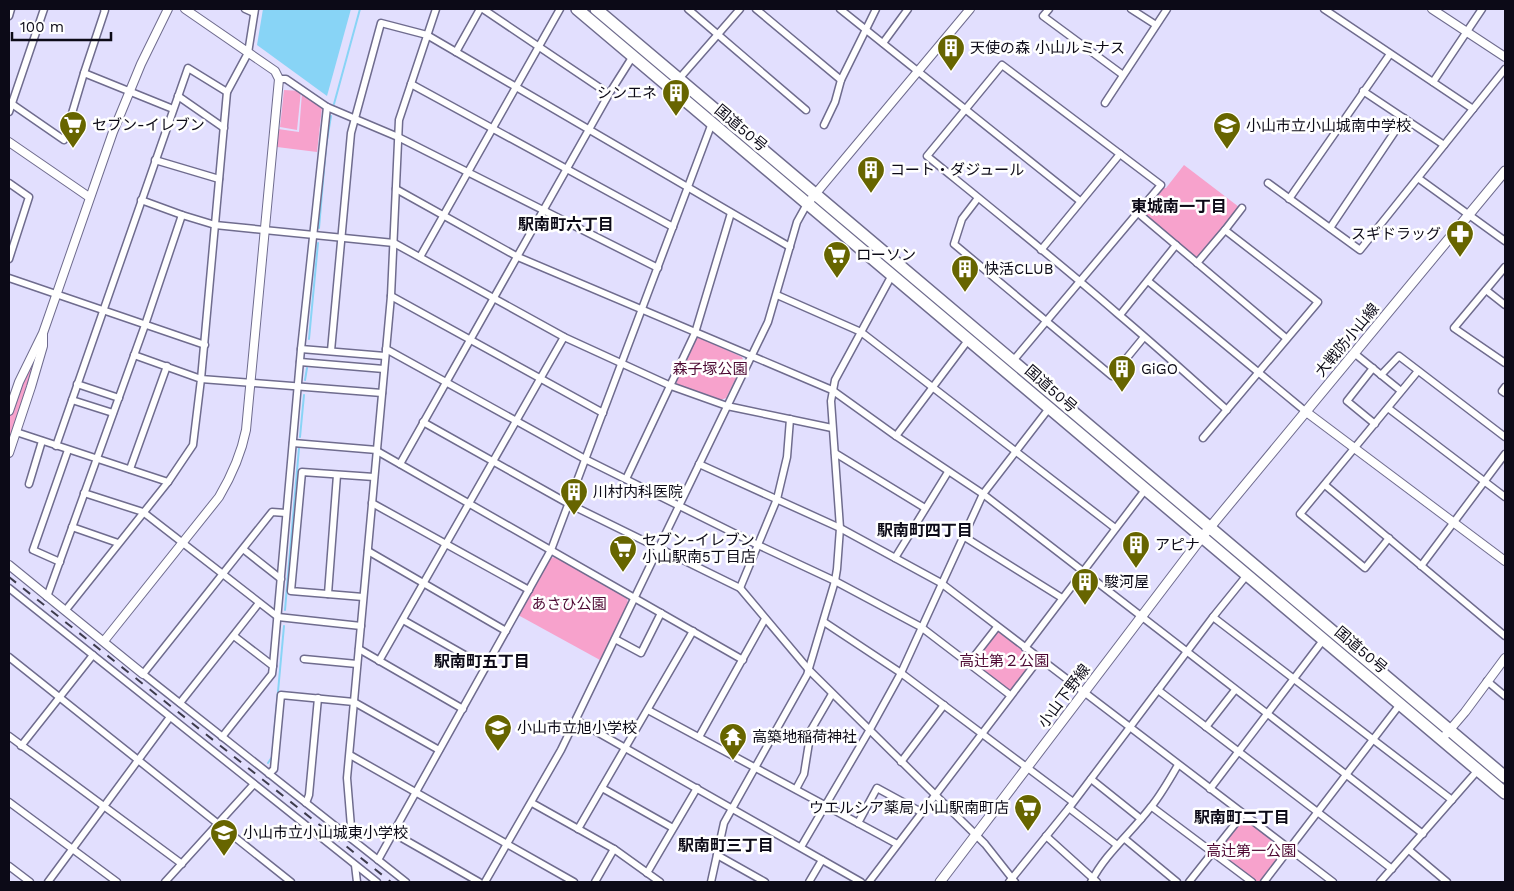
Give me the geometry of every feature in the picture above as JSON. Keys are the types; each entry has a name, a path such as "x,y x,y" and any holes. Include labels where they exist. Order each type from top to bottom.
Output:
{"highway":[{"name":"国道50号","path":"578,9 1050,407 1247,576 1401,703 1505,777"},
{"name":"国道50号","path":"596,9 1012,362 1210,527 1446,735 1478,770 1505,793"}],"main road":[{"name":"大戦防小山線","path":"1210,527 1505,171"},
{"name":"小山下野線","path":"940,882 1210,527"}],"street":[{"path":"9,16 11,9"},
{"path":"9,112 10,103 44,9"},
{"path":"10,103 64,140 104,9"},
{"path":"9,411 19,382 43,333 89,197 130,91 168,9"},
{"path":"104,641 218,497 233,474 242,450 246,430 279,78 276,71 185,9"},
{"path":"65,611 168,482 193,445 205,345 227,92 248,53 255,11 245,9"},
{"path":"352,839 347,778 391,296 399,120 436,9"},
{"path":"456,52 482,9 540,46 609,94"},
{"path":"420,257 560,9"},
{"path":"688,9 806,110"},
{"path":"678,80 740,9"},
{"path":"756,9 841,80"},
{"path":"840,9 1080,201"},
{"path":"824,125 835,102 841,80 876,9"},
{"path":"883,43 908,9"},
{"path":"485,882 506,843 532,803 576,720 768,322 797,222 807,204 970,9"},
{"path":"1049,9 1043,16 1123,75"},
{"path":"1131,9 1156,26"},
{"path":"1105,103 1167,9"},
{"path":"1324,9 1473,109"},
{"path":"1334,16 1340,9"},
{"path":"1432,9 1505,57"},
{"path":"1433,82 1482,9"},
{"path":"331,351 350,147 355,119 381,23 427,35 790,247"},
{"path":"1289,199 1390,54"},
{"path":"400,464 609,94 633,56"},
{"path":"1012,362 1081,282 1160,185 1002,65 927,156 1081,282 1120,315 1227,410"},
{"path":"56,446 188,68 227,92"},
{"path":"1268,183 1360,250 1505,69"},
{"path":"84,73 173,109"},
{"path":"279,78 286,79 327,107 398,136 658,268"},
{"path":"411,84 672,227"},
{"path":"1363,91 1444,145"},
{"path":"178,96 224,128"},
{"path":"222,737 272,674 312,235 327,107"},
{"path":"1330,228 1404,118"},
{"path":"378,860 551,550 712,123"},
{"path":"9,142 89,197"},
{"path":"1041,250 1120,154"},
{"path":"155,160 219,179"},
{"path":"1418,178 1505,242"},
{"path":"9,183 29,197 9,259"},
{"path":"396,189 518,256 832,390 982,494 1423,834"},
{"path":"978,198 962,219 954,244 1112,376 1144,337"},
{"path":"141,200 215,225 394,243 564,337 671,386 727,406 832,428"},
{"path":"1197,263 1242,208"},
{"path":"626,479 696,333 731,212"},
{"path":"1138,213 1286,338"},
{"path":"47,596 145,325 182,215"},
{"path":"1203,438 1318,302 1225,230"},
{"path":"1120,315 1176,245"},
{"path":"1505,267 1454,328 1505,363"},
{"path":"711,882 724,823 804,680 824,622 837,570 840,528 832,428 832,390 841,367 892,275"},
{"path":"9,278 205,345"},
{"path":"1148,281 1305,411 1505,561"},
{"path":"1486,290 1505,305"},
{"path":"777,295 861,332 1116,528"},
{"path":"391,296 603,413"},
{"path":"9,453 43,346 43,333"},
{"path":"379,661 564,337"},
{"path":"896,436 969,339"},
{"path":"301,349 385,352 446,382 585,459 835,581 921,627 1010,695"},
{"path":"1354,353 1401,391"},
{"path":"134,355 201,379 382,393"},
{"path":"1382,375 1398,356 1505,437"},
{"path":"300,362 384,369"},
{"path":"130,468 167,366"},
{"path":"1373,368 1347,401 1375,424"},
{"path":"1389,538 1365,568 1300,514 1418,371"},
{"path":"77,384 119,398"},
{"path":"1505,387 1502,391 1505,393"},
{"path":"72,400 113,413"},
{"path":"801,848 901,673 982,494 1016,453 1050,407"},
{"path":"1388,408 1505,497"},
{"path":"740,588 777,499 787,457 790,419"},
{"path":"423,422 569,504 740,588 808,670 976,835 1012,881 1186,652 1247,576"},
{"path":"16,432 168,482"},
{"path":"29,484 42,441"},
{"path":"293,443 377,451 743,660"},
{"path":"60,562 33,550 68,450"},
{"path":"835,453 925,508"},
{"path":"1421,566 1505,454"},
{"path":"699,464 840,528 941,583 1178,766 1333,882"},
{"path":"363,597 291,591 302,472 374,477"},
{"path":"895,558 948,472"},
{"path":"328,594 337,475"},
{"path":"1325,485 1505,636"},
{"path":"1025,648 1145,490"},
{"path":"84,493 144,512 278,617 361,626"},
{"path":"372,503 529,590"},
{"path":"143,674 272,512 286,513"},
{"path":"72,527 118,543"},
{"path":"963,536 1062,598"},
{"path":"243,549 281,580"},
{"path":"368,551 506,631"},
{"path":"9,565 268,774 406,882"},
{"path":"9,588 377,882"},
{"path":"180,703 259,603"},
{"path":"615,639 641,653 661,613"},
{"path":"1213,617 1452,800"},
{"path":"699,737 765,619"},
{"path":"403,620 486,667"},
{"path":"824,622 901,673 1027,767 1117,845"},
{"path":"969,663 997,627"},
{"path":"578,829 693,631"},
{"path":"234,636 273,666"},
{"path":"1210,789 1324,639"},
{"path":"359,649 462,709"},
{"path":"21,746 93,655"},
{"path":"9,657 290,882"},
{"path":"1446,735 1505,658"},
{"path":"304,659 357,664"},
{"path":"869,882 1039,659"},
{"path":"1487,681 1505,696"},
{"path":"1158,690 1392,869"},
{"path":"1206,727 1235,690"},
{"path":"796,789 804,774 812,730 832,694"},
{"path":"268,774 274,768 281,695 354,702 439,750"},
{"path":"306,804 310,795 318,698"},
{"path":"1264,882 1401,703"},
{"path":"901,762 944,705"},
{"path":"648,710 897,844"},
{"path":"48,882 170,717"},
{"path":"576,720 861,882"},
{"path":"9,736 182,864"},
{"path":"350,755 574,882"},
{"path":"1046,836 1094,881 1117,845 1152,807 1178,766"},
{"path":"1380,882 1478,770"},
{"path":"1091,779 1141,819"},
{"path":"165,882 254,784"},
{"path":"602,788 673,828"},
{"path":"647,872 697,788"},
{"path":"858,823 877,788 922,812"},
{"path":"9,802 117,882"},
{"path":"532,803 614,849 660,882"},
{"path":"1152,807 1252,882"},
{"path":"1189,882 1242,814"},
{"path":"393,833 479,882"},
{"path":"1125,838 1177,882"},
{"path":"595,882 614,849"},
{"path":"1409,850 1447,882"},
{"path":"717,855 766,882"},
{"path":"809,882 822,860"},
{"path":"355,865 357,882"},
{"path":"9,866 30,882"}],"green space":[{"path":"284,90 301,91 297,130 280,127"},
{"path":"302,93 322,107 317,152 277,147 278,129 299,132"},
{"path":"1184,165 1239,207 1198,259 1142,212 1162,188 1166,188"},
{"name":"森子塚公園","path":"698,337 742,357 744,362 726,398 721,400 676,382"},
{"path":"31,359 36,361 9,449 9,417"},
{"name":"あさひ公園","path":"555,557 627,598 628,603 600,660 518,615 550,558"},
{"name":"高辻第２公園","path":"998,628 1037,659 1010,693 970,663"},
{"name":"高辻第一公園","path":"1243,816 1288,850 1263,882 1254,882 1215,852"}],"water":[{"path":"263,9 351,9 327,96 257,45"}],"waterway":[{"path":"334,104 360,9"},
{"path":"319,228 326,146 331,116"},
{"path":"309,339 318,243"},
{"path":"305,380 307,368"},
{"path":"300,437 304,395"},
{"path":"285,610 299,448"},
{"path":"268,763 272,757 284,626"}],"railway":[{"path":"9,577 391,882"}],"place":[{"name":"天使の森 小山ルミナス","path":"951,72"},
{"name":"シンエネ","path":"676,117"},
{"name":"セブン-イレブン","path":"73,149"},
{"name":"小山市立小山城南中学校","path":"1227,150"},
{"name":"コート・ダジュール","path":"871,194"},
{"name":"スギドラッグ","path":"1460,258"},
{"name":"ローソン","path":"837,279"},
{"name":"快活CLUB","path":"965,293"},
{"name":"GiGO","path":"1122,393"},
{"name":"川村内科医院","path":"574,516"},
{"name":"アピナ","path":"1136,569"},
{"name":"セブン-イレブン 小山駅南5丁目店","path":"623,573"},
{"name":"駿河屋","path":"1085,606"},
{"name":"小山市立旭小学校","path":"498,752"},
{"name":"高築地稲荷神社","path":"733,761"},
{"name":"ウエルシア薬局 小山駅南町店","path":"1028,832"},
{"name":"小山市立小山城東小学校","path":"224,857"}],"district":[{"name":"東城南一丁目","path":"1179,206"},
{"name":"駅南町六丁目","path":"566,224"},
{"name":"駅南町四丁目","path":"925,530"},
{"name":"駅南町五丁目","path":"482,661"},
{"name":"駅南町二丁目","path":"1242,817"},
{"name":"駅南町三丁目","path":"726,845"}]}
